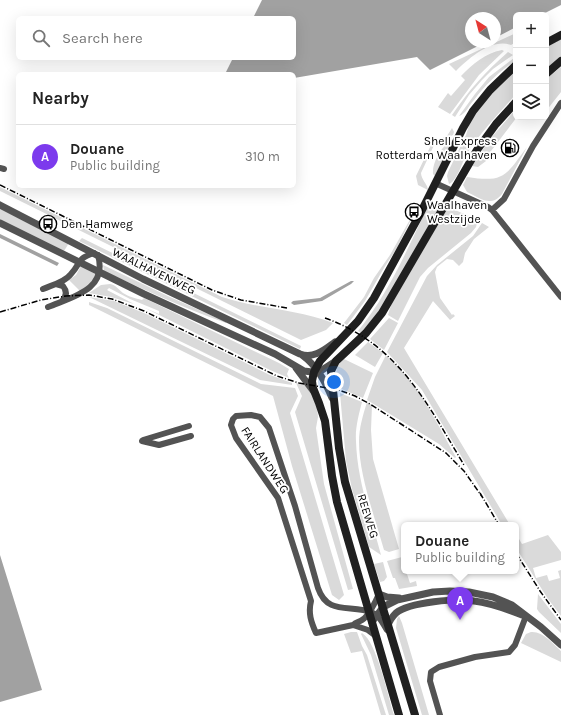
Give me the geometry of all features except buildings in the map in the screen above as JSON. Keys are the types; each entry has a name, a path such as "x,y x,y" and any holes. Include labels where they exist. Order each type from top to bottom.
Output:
{"main road":[{"path":"549,41 561,35"},
{"path":"549,72 561,62"},
{"path":"317,369 358,321 374,298 420,214 435,182 473,111 490,90 513,68"},
{"path":"338,359 366,333 382,312 480,146 496,124 513,105"},
{"name":"REEWEG","path":"338,359 332,368 331,375 339,448 345,482 414,715"},
{"name":"REEWEG","path":"317,369 312,384 323,412 337,502 366,601 373,616 377,636 399,715"}],"street":[{"path":"492,210 504,199 533,146 561,103"},
{"path":"435,182 492,210 561,297"},
{"name":"WAALHAVENWEG","path":"0,206 143,279 304,356"},
{"name":"WAALHAVENWEG","path":"0,223 144,294 258,346 290,362 299,370"},
{"path":"43,289 65,279 72,274 78,262 86,256 96,254 100,273 95,282 81,294 54,304 64,299 66,293 63,286 55,284"},
{"path":"95,282 112,278"},
{"path":"304,356 316,354 327,347 358,321"},
{"name":"REEWEG","path":"304,356 317,369 334,401"},
{"path":"299,370 306,371 317,369 338,359"},
{"name":"REEWEG","path":"299,370 315,394"},
{"name":"FAIRLANDWEG","path":"353,625 316,633 311,621 309,610 311,601 278,498 236,438 231,425 236,416 251,415 260,417 269,428 295,506 318,588 323,599 334,606 359,610"},
{"path":"189,426 142,441 159,445 190,436"},
{"path":"373,616 379,594 387,597 401,598 442,591 469,592 493,597 512,605 541,627 561,645"},
{"path":"353,625 356,622 373,616 383,607 401,598"},
{"path":"389,630 392,617 400,611 428,603 450,600 476,601 526,616"},
{"path":"366,601 359,610 373,616"},
{"name":"REEWEG","path":"373,616 389,630"},
{"path":"440,715 429,677 431,672 439,668 482,656 509,652 515,645 526,616"},
{"path":"353,625 368,630 377,636"}],"shaded area":[{"path":"262,0 561,0 561,5 547,12 513,12 513,29 501,35 501,12 465,12 465,48 474,48 430,70 417,57 296,78 296,72 226,72 232,60 296,60 296,16 254,16"},
{"path":"513,34 513,44 511,45 501,44 501,40"},
{"path":"561,39 561,57 549,67 549,48 549,45"},
{"path":"486,48 467,60 456,71 449,64"},
{"path":"502,50 504,51 479,75 450,114 438,107 448,93 451,96 465,80 461,76 470,67 485,56"},
{"path":"508,52 513,55 493,69 469,95 455,117 452,115 465,97 492,67"},
{"path":"513,59 513,62 494,78 472,102 466,111 459,116 475,94 489,77"},
{"path":"561,67 561,92 549,107 549,84 549,77"},
{"path":"513,72 513,97 477,139 466,155 457,176 449,184 447,176 448,172 466,135 471,119 485,100"},
{"path":"513,112 513,120 515,120 488,155 486,161 478,167 472,166 490,139"},
{"path":"452,128 454,132 453,135 435,143 421,173 428,190 418,185 416,176 432,143 447,136"},
{"path":"448,143 451,144 435,176 433,174 433,170 435,161 442,149"},
{"path":"527,147 502,194 498,198 490,201 481,199 467,192 463,185 467,177 489,179 497,178 503,175 509,170"},
{"path":"0,187 222,297 319,318 333,323 326,330 301,340 0,191"},
{"path":"431,200 440,205 382,307 361,333 358,331 380,300 389,284 407,251"},
{"path":"448,207 478,220 476,227 471,233 428,268 420,277 398,321 388,315 391,305"},
{"path":"0,209 69,243 64,251 0,219"},
{"path":"412,216 395,251 365,301 347,325 344,323 364,297"},
{"path":"482,223 489,227 474,239 465,253 463,262 459,266 453,260 447,259 437,267 435,272 440,298 452,315 453,314 455,316 450,320 433,301 404,348 508,522 500,522 422,390 387,352 427,276 437,265 473,236"},
{"path":"0,234 59,263 57,266 0,238"},
{"path":"82,238 301,346 300,349 79,241"},
{"path":"103,265 226,323 164,298 104,271"},
{"path":"81,266 97,275 91,284 81,292 69,280 76,275"},
{"path":"351,281 354,281 322,301 294,305 291,303 293,301 320,298"},
{"path":"110,284 128,296 142,300 144,298 279,363 289,369 287,374 289,378 143,307 159,314 159,311 130,299 109,288 107,290 134,304 111,297 89,293 101,285"},
{"path":"89,297 114,301 144,313 270,375 292,383 292,385 260,380"},
{"path":"89,302 107,308 261,384 295,388 298,396 290,413 344,595 339,600 332,595 292,466 273,396 89,305"},
{"path":"389,318 398,323 384,350 370,339"},
{"path":"368,342 383,353 375,367 355,355"},
{"path":"386,356 408,378 426,403 456,457 455,458 439,444 367,400 375,377"},
{"path":"344,359 373,373 363,398 339,388 336,372 338,365"},
{"path":"296,383 305,385 315,400 317,407 318,417 316,428 324,484 353,589 348,590 295,412 302,396"},
{"path":"340,393 362,402 356,431 357,456 365,498 381,555 369,547 352,489 346,461"},
{"path":"367,402 372,405 371,430 373,459 399,549 389,552 384,550 368,496 360,455 359,437"},
{"path":"548,535 561,552 561,560 533,568 536,578 547,575 549,581 560,578 558,571 561,570 561,616 548,599 519,553 519,539 522,544"},
{"path":"0,555 42,690 0,702"},
{"path":"401,557 401,574 407,574 410,583 416,581 417,586 399,589 387,561"},
{"path":"383,562 387,577 384,581 380,582 374,564"},
{"path":"538,594 561,624 561,633 537,609"},
{"path":"399,616 429,715 422,715 396,628 397,619"},
{"path":"357,632 367,655 386,715 381,715 362,651 351,653 344,634"},
{"path":"531,632 544,636 561,651 561,662 521,643 526,634"},
{"path":"362,633 367,638 377,658 394,715 389,715 371,655 361,634"}],"railway":[{"path":"0,185 212,290 241,300 287,308"},
{"path":"0,312 41,300 66,296 89,295 112,299 144,311 277,376 299,383 339,390 370,404 446,453 464,471 483,498"},
{"path":"325,318 350,329 372,343 391,360 408,378 423,398 464,465"},
{"path":"480,493 497,522"},
{"path":"519,558 561,620"}],"place":[{"name":"Shell Express Rotterdam Waalhaven","path":"510,148"},
{"name":"Waalhaven Westzijde","path":"414,212"},
{"name":"Den Hamweg","path":"48,224"},
{"name":"Douane","path":"460,620"}]}
